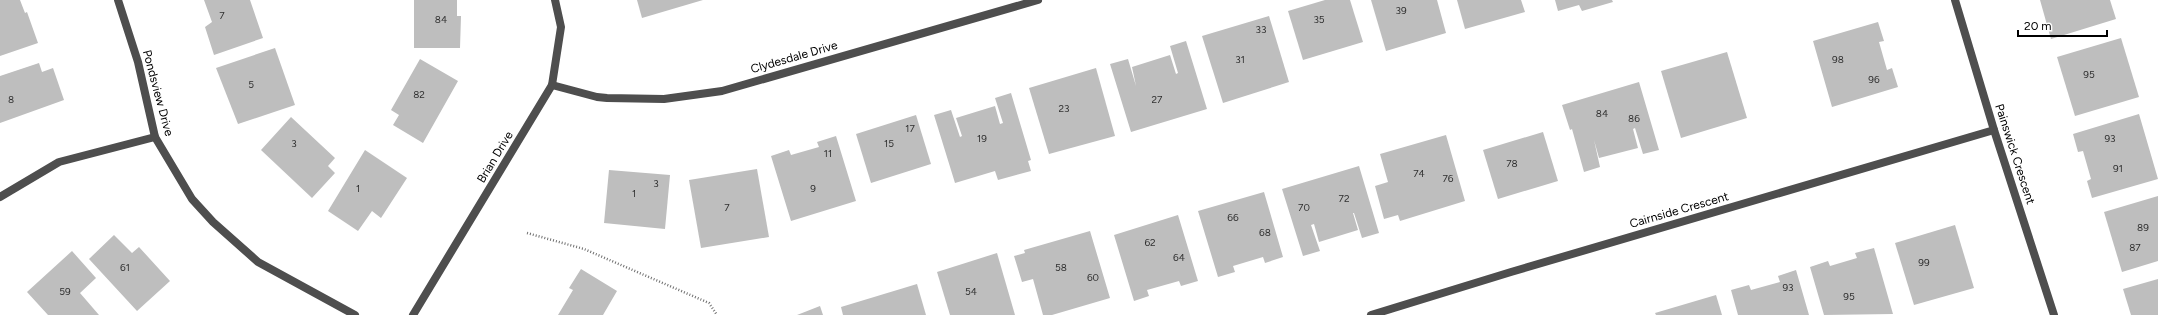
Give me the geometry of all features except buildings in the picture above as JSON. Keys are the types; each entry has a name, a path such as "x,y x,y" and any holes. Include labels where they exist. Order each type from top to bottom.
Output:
{"street":[{"name":"Pondsview Drive","path":"118,0 138,62 155,137 192,200 213,222 258,262 355,315"},
{"name":"Brian Drive","path":"413,315 552,85 562,27 555,0"},
{"name":"Clydesdale Drive","path":"552,85 597,97 607,98 664,99 722,91 1038,0"},
{"name":"Painswick Crescent","path":"1956,0 1994,130 2054,315"},
{"name":"Cairnside Crescent","path":"1371,315 1518,269 1994,130"},
{"path":"0,197 59,162 155,137"}],"path":[{"path":"527,233 584,249 709,303 717,315"}]}
